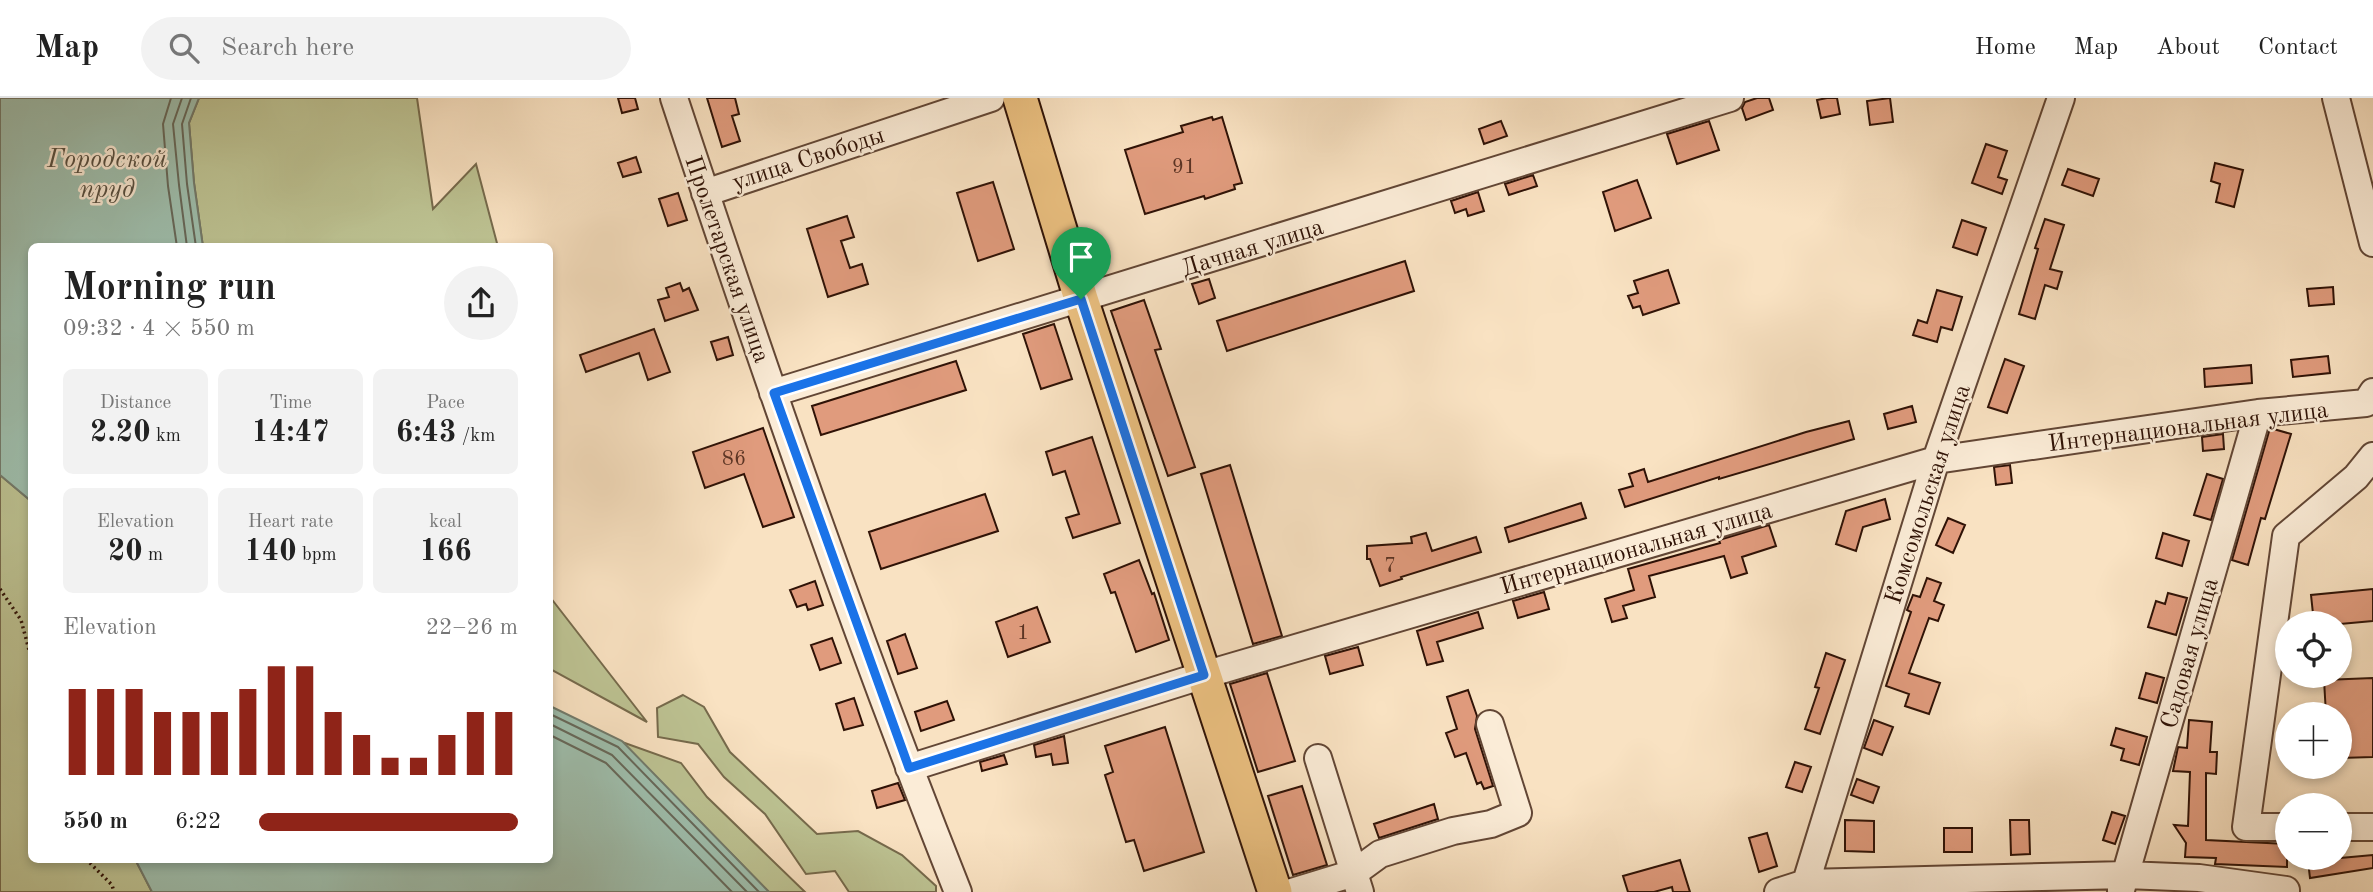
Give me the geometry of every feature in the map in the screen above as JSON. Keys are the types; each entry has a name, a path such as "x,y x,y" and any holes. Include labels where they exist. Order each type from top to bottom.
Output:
{"main road":[{"path":"1020,98 1081,299 1275,892"}],"street":[{"name":"Пролетарская улица","path":"674,98 774,393 909,768 958,892"},
{"name":"улица Свободы","path":"705,192 991,98"},
{"name":"Дачная улица","path":"774,393 1730,98"},
{"name":"Комсомольская улица","path":"1804,888 1936,460 2061,98"},
{"path":"2336,98 2373,243"},
{"name":"Интернациональная улица","path":"909,768 1204,675 1936,460 2258,413 2366,403 2373,392"},
{"name":"Садовая улица","path":"2123,883 2258,413"},
{"path":"2275,827 2246,827 2286,536 2365,483 2373,456"},
{"path":"1292,892 1357,883 1380,854 1453,831 1491,824 1518,813 1490,724"},
{"path":"1318,758 1357,883"},
{"path":"2352,827 2373,827"},
{"path":"1778,892 1804,888 2123,883 2199,878 2286,891"}],"path":[{"path":"0,589 21,620 28,646"},
{"path":"90,863 112,885 114,892"}],"green space":[{"path":"199,98 417,98 433,209 476,164 497,243 202,243 189,123"},
{"path":"0,475 28,498 28,863 137,863 152,892 0,892"},
{"path":"553,601 647,722 553,671"},
{"path":"683,695 704,707 730,752 817,834 858,831 902,855 936,886 936,892 849,892 835,871 806,874 765,814 724,777 698,744 658,737 657,708"},
{"path":"622,742 681,763 707,797 805,892 769,892"}],"water":[{"name":"Городской пруд","path":"0,98 199,98 189,123 202,243 28,243 28,498 0,475"},
{"path":"553,707 622,741 769,892 152,892 137,863 553,863"}],"building":[{"path":"618,98 635,98 638,109 622,113"},
{"path":"707,98 735,98 739,114 732,116 740,141 722,147"},
{"path":"1769,98 1773,110 1746,120 1742,108 1745,102"},
{"path":"1837,98 1840,114 1821,118 1817,100"},
{"path":"1890,98 1893,122 1870,125 1867,101"},
{"path":"1212,117 1213,120 1222,117 1242,183 1234,185 1235,189 1205,199 1204,196 1145,214 1125,150 1183,132 1181,126"},
{"path":"1501,121 1507,136 1484,144 1479,129"},
{"path":"1709,121 1719,150 1677,164 1667,134"},
{"path":"1986,144 2007,151 1998,177 2007,180 2002,194 1972,183"},
{"path":"636,157 641,172 623,177 618,163"},
{"path":"2215,163 2243,170 2234,207 2216,202 2220,184 2211,181"},
{"path":"2068,169 2099,179 2093,196 2062,185"},
{"path":"1533,175 1537,186 1509,195 1505,184"},
{"path":"1637,180 1651,218 1615,231 1603,192"},
{"path":"993,182 1014,249 978,261 957,193"},
{"path":"1478,192 1484,211 1468,216 1466,209 1455,213 1451,201"},
{"path":"678,193 687,220 668,226 659,199"},
{"path":"847,216 854,237 841,241 850,268 862,264 868,284 828,297 807,229"},
{"path":"2045,219 2064,225 2050,269 2062,272 2057,289 2045,285 2035,319 2019,314"},
{"path":"1962,220 1986,228 1977,255 1953,247"},
{"path":"1405,261 1414,291 1227,351 1217,321"},
{"path":"1668,270 1679,303 1643,315 1640,306 1633,308 1628,296 1638,293 1634,281"},
{"path":"1209,279 1215,298 1199,304 1192,284"},
{"path":"680,283 683,291 689,288 698,310 665,321 658,300 669,297 666,288"},
{"path":"2333,287 2334,304 2309,306 2307,289"},
{"path":"1937,290 1962,297 1952,330 1941,327 1937,342 1913,335 1918,320 1927,323"},
{"path":"1144,300 1161,349 1155,350 1195,467 1168,476 1111,311"},
{"path":"1054,324 1072,379 1041,389 1023,334"},
{"path":"654,329 670,372 648,380 639,353 586,372 580,355"},
{"path":"728,337 733,355 717,360 711,342"},
{"path":"2328,356 2330,373 2293,377 2291,360"},
{"path":"2005,359 2024,366 2007,413 1988,407"},
{"path":"956,361 966,390 821,435 812,406"},
{"path":"2251,365 2252,383 2205,387 2204,369"},
{"path":"1912,406 1916,422 1888,429 1884,414"},
{"path":"1849,421 1854,439 1625,507 1619,490 1633,486 1629,474 1644,469 1648,482"},
{"path":"763,428 794,517 763,527 744,474 705,488 693,452"},
{"path":"2270,428 2291,434 2265,519 2261,518 2248,565 2232,560"},
{"path":"2223,434 2224,449 2203,451 2202,437"},
{"path":"1092,437 1120,523 1073,538 1066,518 1079,514 1065,471 1053,475 1046,452"},
{"path":"1230,465 1282,636 1253,644 1201,474"},
{"path":"2010,465 2012,483 1996,485 1994,467"},
{"path":"2207,474 2223,479 2211,520 2194,515"},
{"path":"985,494 998,531 881,569 869,532"},
{"path":"1885,499 1890,519 1863,527 1856,551 1836,544 1846,511"},
{"path":"1581,503 1586,518 1509,542 1505,528"},
{"path":"1948,518 1965,525 1953,553 1936,545"},
{"path":"1769,525 1776,546 1742,557 1747,573 1731,578 1724,556 1649,576 1655,597 1623,606 1627,618 1612,622 1605,599 1634,590 1628,569 1720,543 1719,540"},
{"path":"1426,533 1432,551 1476,537 1481,552 1380,586 1370,559 1367,559 1367,546 1412,543 1411,537"},
{"path":"2163,533 2189,541 2182,566 2156,558"},
{"path":"1139,560 1152,594 1154,593 1169,640 1136,652 1115,592 1111,593 1104,574"},
{"path":"1927,578 1941,583 1934,601 1944,605 1938,621 1929,618 1909,673 1940,683 1929,714 1905,706 1909,694 1886,686 1911,612 1907,610 1913,595 1920,597"},
{"path":"815,581 823,605 808,610 806,604 797,607 790,590"},
{"path":"2373,589 2373,621 2352,623 2352,611 2313,611 2311,595"},
{"path":"1544,592 1549,609 1518,618 1513,601"},
{"path":"2168,593 2187,598 2176,635 2148,627 2156,601 2165,604"},
{"path":"1037,607 1050,642 1008,657 996,622"},
{"path":"1478,612 1483,628 1437,642 1443,661 1427,665 1417,631"},
{"path":"905,634 917,668 898,674 887,641"},
{"path":"832,638 841,663 820,670 811,645"},
{"path":"1358,647 1363,665 1330,674 1325,656"},
{"path":"1826,653 1845,660 1820,734 1805,729 1819,688 1815,687"},
{"path":"1267,673 1295,761 1258,772 1230,684"},
{"path":"2146,673 2164,678 2157,703 2139,698"},
{"path":"2373,678 2373,757 2352,758 2352,702 2325,702 2324,688 2352,688 2352,679"},
{"path":"1468,690 1477,716 1475,729 1493,786 1484,789 1481,782 1477,784 1466,753 1455,757 1446,733 1457,729 1447,697"},
{"path":"854,698 863,725 844,730 836,704"},
{"path":"947,701 954,720 921,731 915,712"},
{"path":"1874,720 1893,727 1882,755 1864,748"},
{"path":"2189,720 2212,722 2210,752 2217,752 2216,774 2206,773 2206,840 2275,843 2275,866 2215,864 2216,858 2185,857 2186,843 2174,825 2188,826 2190,772 2173,771 2178,747 2187,748"},
{"path":"1165,727 1204,852 1144,871 1134,840 1126,842 1105,775 1113,772 1105,746"},
{"path":"2116,728 2147,737 2139,765 2121,760 2124,749 2111,745"},
{"path":"1064,736 1068,763 1053,765 1051,754 1036,757 1034,745"},
{"path":"1004,755 1007,764 982,771 980,762"},
{"path":"1795,762 1811,767 1802,792 1786,787"},
{"path":"1857,779 1879,787 1873,803 1851,795"},
{"path":"898,783 905,800 877,808 872,791"},
{"path":"1302,786 1327,865 1293,875 1268,796"},
{"path":"1434,804 1438,819 1379,838 1374,824"},
{"path":"2112,812 2125,816 2115,844 2103,840"},
{"path":"1845,820 1874,821 1874,852 1845,851"},
{"path":"2010,820 2029,820 2030,854 2011,855"},
{"path":"1944,828 1972,828 1972,852 1944,852"},
{"path":"1767,833 1777,866 1759,872 1749,838"},
{"path":"2373,855 2373,868 2310,878 2309,870 2352,870 2352,857"},
{"path":"1680,860 1690,892 1673,892 1672,887 1654,892 1628,892 1623,876"}],"route":[{"path":"1081,299 1204,675 909,768 774,393 1081,299"}]}
